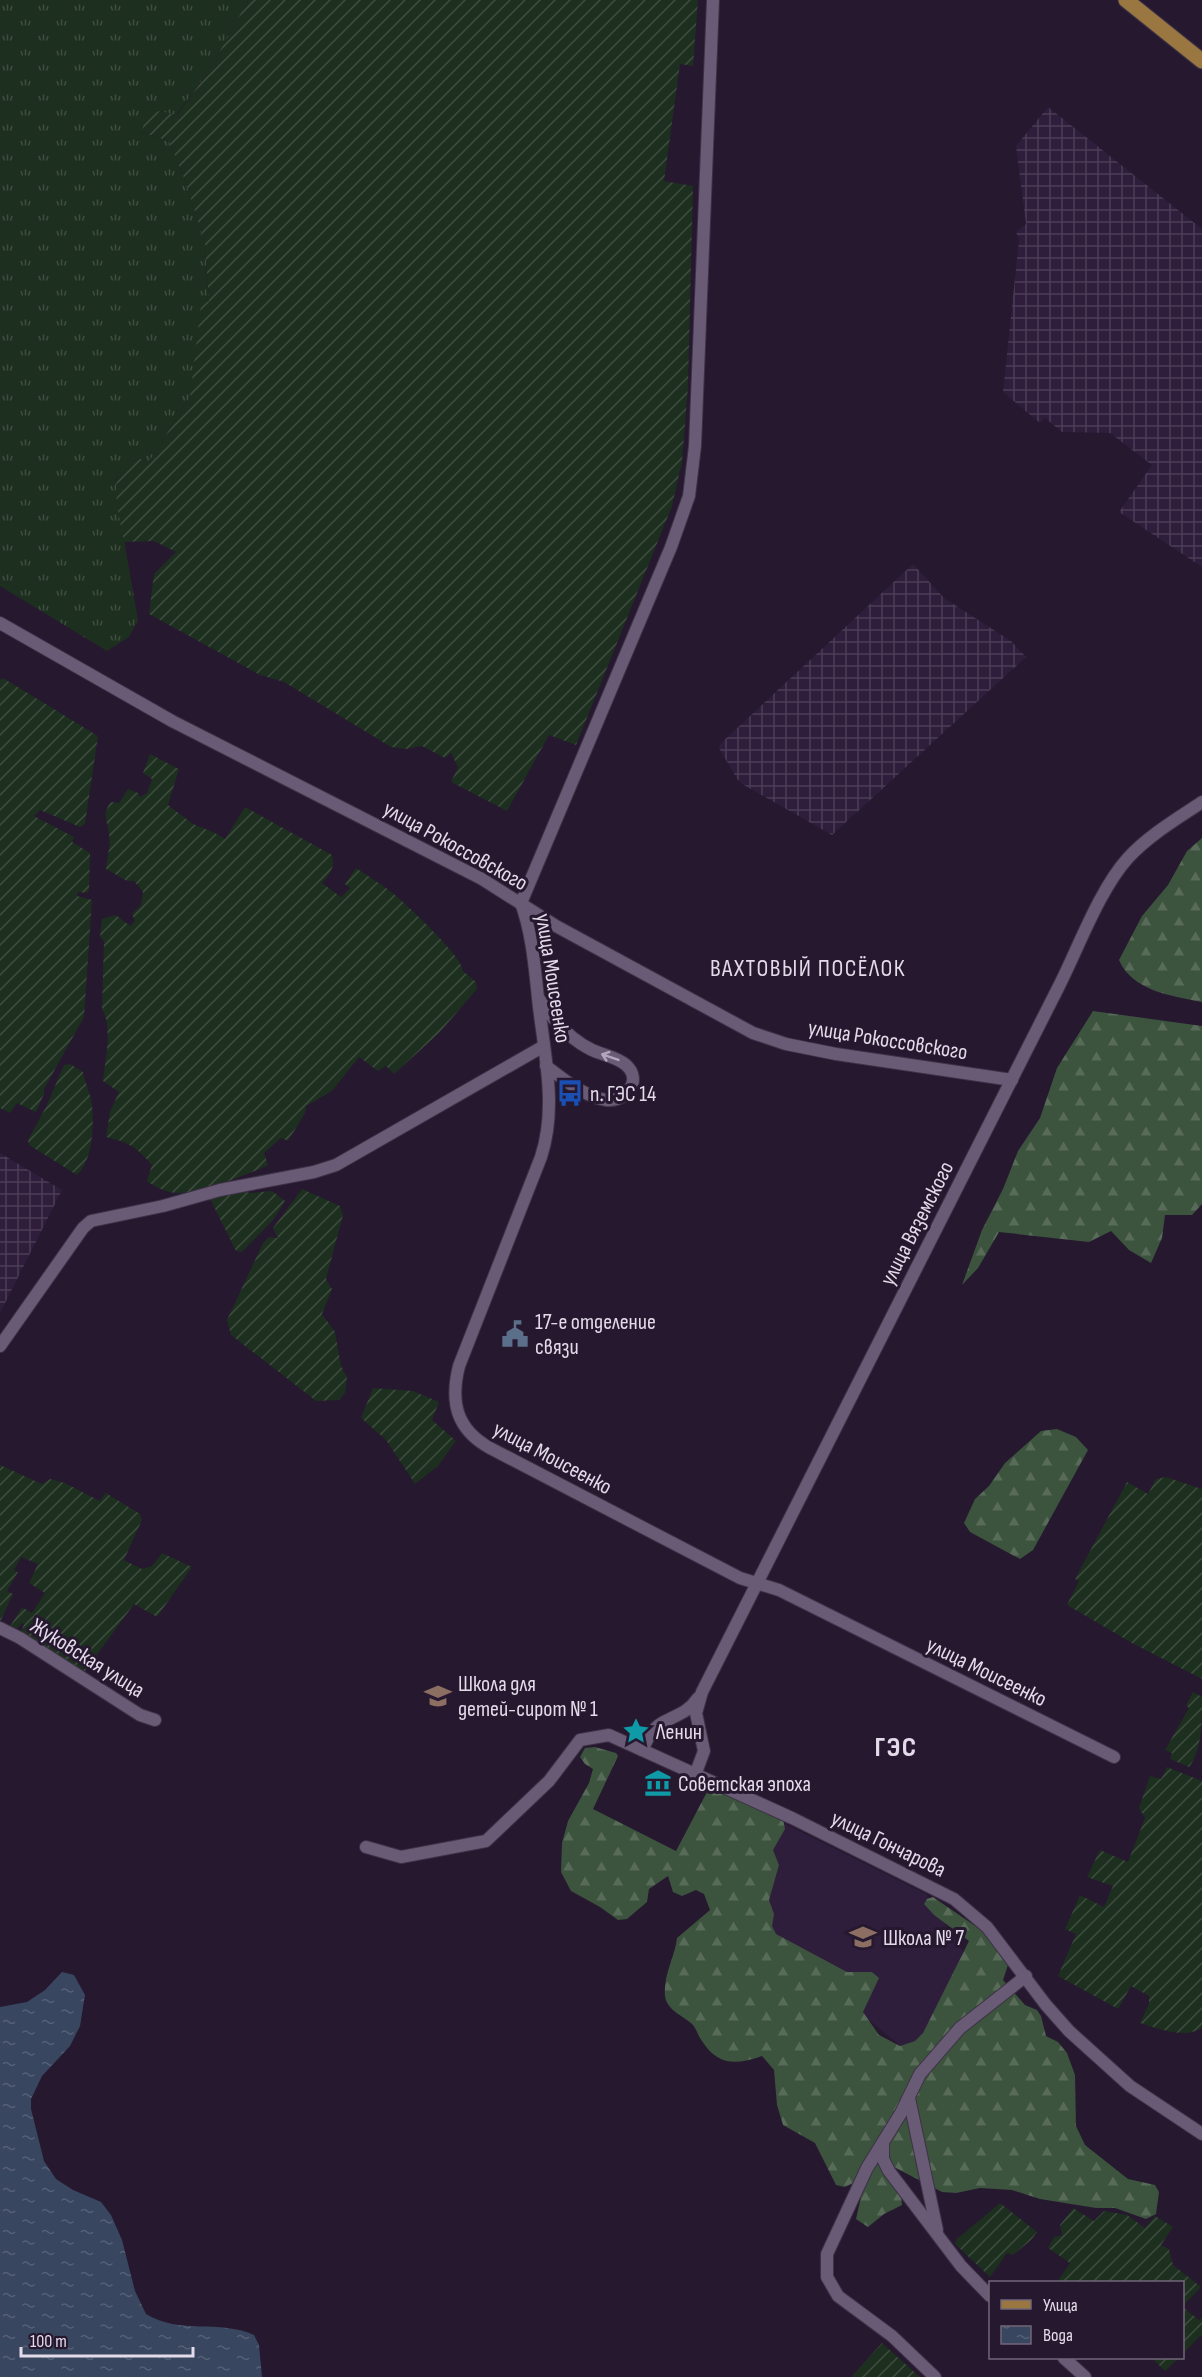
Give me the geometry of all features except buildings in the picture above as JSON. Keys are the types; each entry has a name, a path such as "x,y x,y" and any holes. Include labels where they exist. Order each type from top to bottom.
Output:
{"main road":[{"path":"1126,0 1202,61"}],"street":[{"path":"521,903 667,557 689,496 695,456 699,383 713,0"},
{"name":"улица Рокоссовского","path":"0,623 172,721 456,865 556,926 689,999 765,1037 836,1054 1012,1080"},
{"name":"улица Вяземского","path":"702,1692 1102,899 1123,864 1148,840 1202,802"},
{"name":"улица Моисеенко","path":"521,903 529,928 544,1046 549,1114 544,1147 459,1366 455,1387 458,1413 471,1436 740,1578 779,1590 1114,1757"},
{"path":"538,997 559,1025 575,1040 591,1050 626,1064 632,1074 632,1085 626,1095 609,1101 585,1092 546,1066"},
{"path":"0,1346 83,1228 91,1221 154,1208 220,1190 336,1166 544,1046"},
{"name":"Жуковская улица","path":"0,1628 20,1638 140,1715 155,1720"},
{"path":"642,1750 654,1730 688,1710 702,1692"},
{"path":"695,1775 704,1751 696,1713 702,1692"},
{"path":"670,1719 688,1722 700,1732"},
{"name":"улица Гончарова","path":"366,1847 400,1857 486,1841 549,1781 580,1740 609,1735 792,1818 954,1899 987,1927 1046,2005 1069,2031 1120,2077 1202,2134"},
{"path":"935,2377 892,2336 843,2302 833,2290 827,2277 825,2262 830,2243 867,2168 920,2074 960,2028 1026,1976"},
{"path":"910,2095 910,2108 938,2235"},
{"path":"884,2139 882,2152 885,2165 961,2266 989,2295"},
{"path":"1065,2359 1085,2377"}],"shaded area":[{"path":"1048,107 1202,229 1202,567 1119,512 1152,465 1110,433 1062,432 1045,418 1040,423 1003,392 1019,240 1016,232 1026,224 1016,146"},
{"path":"913,564 944,598 1011,641 1026,657 832,835 742,784 719,748 720,744"},
{"path":"0,1153 62,1190 0,1313"},
{"name":"Школа № 7","path":"775,1819 926,1894 968,1959 914,2057 859,2012 728,1915"}],"green space":[{"path":"0,0 248,0 209,71 176,115 159,111 141,132 169,141 186,183 205,244 209,301 190,397 149,462 139,458 123,466 116,479 117,500 138,620 129,637 107,651 0,586"},
{"path":"248,0 698,0 693,66 680,64 664,181 693,186 688,387 682,461 672,506 576,745 549,735 507,811 451,782 458,767 451,753 445,758 422,746 406,749 391,747 284,682 260,675 149,614 154,574 176,552 154,541 124,542 116,492 118,474 122,467 139,458 149,462 190,397 201,305 209,301 205,244 186,183 169,141 141,132 147,116 159,111 177,115 209,71"},
{"path":"3,678 98,736 85,824 80,827 40,810 34,816 74,837 72,842 90,853 89,890 87,893 78,892 77,896 92,900 84,1017 44,1089 36,1112 17,1103 10,1113 0,1108 0,680"},
{"path":"150,754 179,769 168,805 193,824 225,839 245,807 332,855 331,870 322,883 341,897 350,888 345,884 356,868 390,891 422,920 454,955 463,971 476,982 477,989 439,1033 394,1074 386,1066 378,1071 359,1057 332,1091 306,1106 305,1113 288,1141 281,1138 264,1153 268,1165 223,1183 177,1193 161,1189 147,1181 152,1165 126,1143 106,1137 110,1112 119,1092 103,1081 108,1035 102,1009 104,941 100,937 102,919 116,915 130,926 135,921 132,914 141,905 143,892 134,881 127,881 106,869 110,843 106,811 111,802 119,803 128,789 138,793 140,797 147,793 152,779 143,773"},
{"path":"1202,838 1202,1002 1166,994 1143,985 1133,979 1119,960 1142,916 1168,885 1187,851"},
{"path":"1093,1011 1202,1026 1202,1204 1192,1215 1165,1215 1162,1238 1151,1263 1129,1250 1111,1231 1089,1242 999,1232 978,1268 962,1285 982,1230 1003,1189 1018,1151 1040,1118 1057,1068"},
{"path":"70,1064 83,1072 93,1113 89,1152 77,1175 29,1145 28,1140 46,1107 64,1065"},
{"path":"302,1189 340,1206 343,1215 326,1279 332,1289 322,1314 335,1332 341,1366 347,1377 345,1393 339,1400 316,1401 231,1335 227,1320 263,1243 269,1237 278,1238 273,1228"},
{"path":"238,1191 252,1193 272,1191 285,1201 274,1219 242,1252 236,1251 210,1199"},
{"path":"373,1388 413,1391 439,1402 432,1420 456,1441 438,1466 415,1484 386,1440 361,1418"},
{"path":"1057,1429 1076,1437 1088,1450 1033,1550 1020,1559 970,1532 964,1523 975,1499 989,1486 1005,1463 1041,1431"},
{"path":"0,1465 42,1484 50,1479 65,1483 100,1501 106,1493 140,1514 142,1520 124,1560 142,1569 152,1566 162,1553 192,1567 157,1617 134,1604 85,1671 21,1633 24,1624 22,1623 15,1631 9,1628 22,1607 32,1613 45,1593 29,1583 38,1564 21,1557 14,1570 18,1572 7,1591 13,1594 0,1622"},
{"path":"1166,1477 1202,1489 1202,1679 1132,1643 1067,1605 1079,1581 1075,1579 1127,1482 1148,1494 1156,1479"},
{"path":"1193,1692 1202,1697 1201,1725 1197,1753 1189,1767 1170,1759 1172,1753 1165,1750 1189,1708 1186,1705"},
{"path":"595,1747 616,1753 618,1756 593,1809 676,1851 707,1792 718,1791 783,1819 785,1829 773,1850 779,1865 769,1900 774,1914 772,1926 776,1934 847,1972 872,1972 879,1978 863,2012 879,2035 900,2046 915,2041 923,2033 969,1941 934,1915 924,1904 927,1899 933,1897 984,1932 1008,1965 1003,1980 1025,2005 1037,2010 1041,2016 1046,2036 1058,2042 1067,2053 1075,2075 1076,2126 1085,2145 1128,2179 1155,2185 1159,2192 1156,2214 1146,2219 1115,2208 1096,2208 1040,2199 1012,2190 980,2188 956,2193 942,2192 892,2166 900,2186 902,2205 884,2214 868,2227 856,2219 861,2197 857,2181 845,2187 836,2185 815,2143 783,2125 777,2105 774,2070 762,2056 736,2062 714,2055 693,2025 672,2009 666,2001 667,1973 677,1938 710,1910 704,1894 696,1890 682,1896 673,1892 668,1876 649,1889 647,1902 627,1919 618,1920 571,1891 561,1872 562,1843 568,1821 589,1783 593,1769 580,1757 585,1748"},
{"path":"1167,1767 1202,1781 1202,2028 1188,2033 1172,2032 1140,2023 1149,2004 1149,1996 1131,1986 1118,2009 1058,1976 1076,1934 1065,1929 1080,1895 1104,1907 1113,1886 1087,1877 1100,1850 1128,1862 1145,1818 1139,1808 1150,1776 1161,1779"},
{"path":"1000,2203 1037,2232 1013,2255 1007,2253 990,2277 955,2244 957,2239"},
{"path":"1073,2208 1094,2221 1104,2211 1127,2215 1145,2228 1155,2216 1173,2227 1161,2245 1169,2249 1173,2265 1201,2287 1184,2305 1184,2281 1058,2281 1070,2263 1048,2248 1054,2237 1062,2235 1060,2225"},
{"path":"1184,2308 1199,2320 1202,2318 1202,2337 1200,2336 1184,2353"},
{"path":"882,2343 920,2377 851,2377"},
{"path":"1153,2359 1178,2359 1165,2371"}],"water":[{"path":"62,1972 74,1975 85,1995 80,2026 70,2046 42,2076 31,2099 31,2109 44,2161 56,2179 73,2190 101,2202 111,2215 122,2240 135,2291 146,2314 172,2324 227,2328 254,2335 259,2345 262,2377 0,2377 0,2007 27,2002 45,1990"}],"place":[{"name":"п. ГЭС 14","path":"570,1093"},
{"name":"17-е отделение связи","path":"515,1334"},
{"name":"Школа для детей-сирот № 1","path":"438,1696"},
{"name":"Ленин","path":"636,1731"},
{"name":"Советская эпоха","path":"658,1783"},
{"name":"Школа № 7","path":"863,1937"}],"district":[{"name":"ВАХТОВЫЙ ПОСЁЛОК","path":"808,968"},
{"name":"ГЭС","path":"896,1746"}]}
